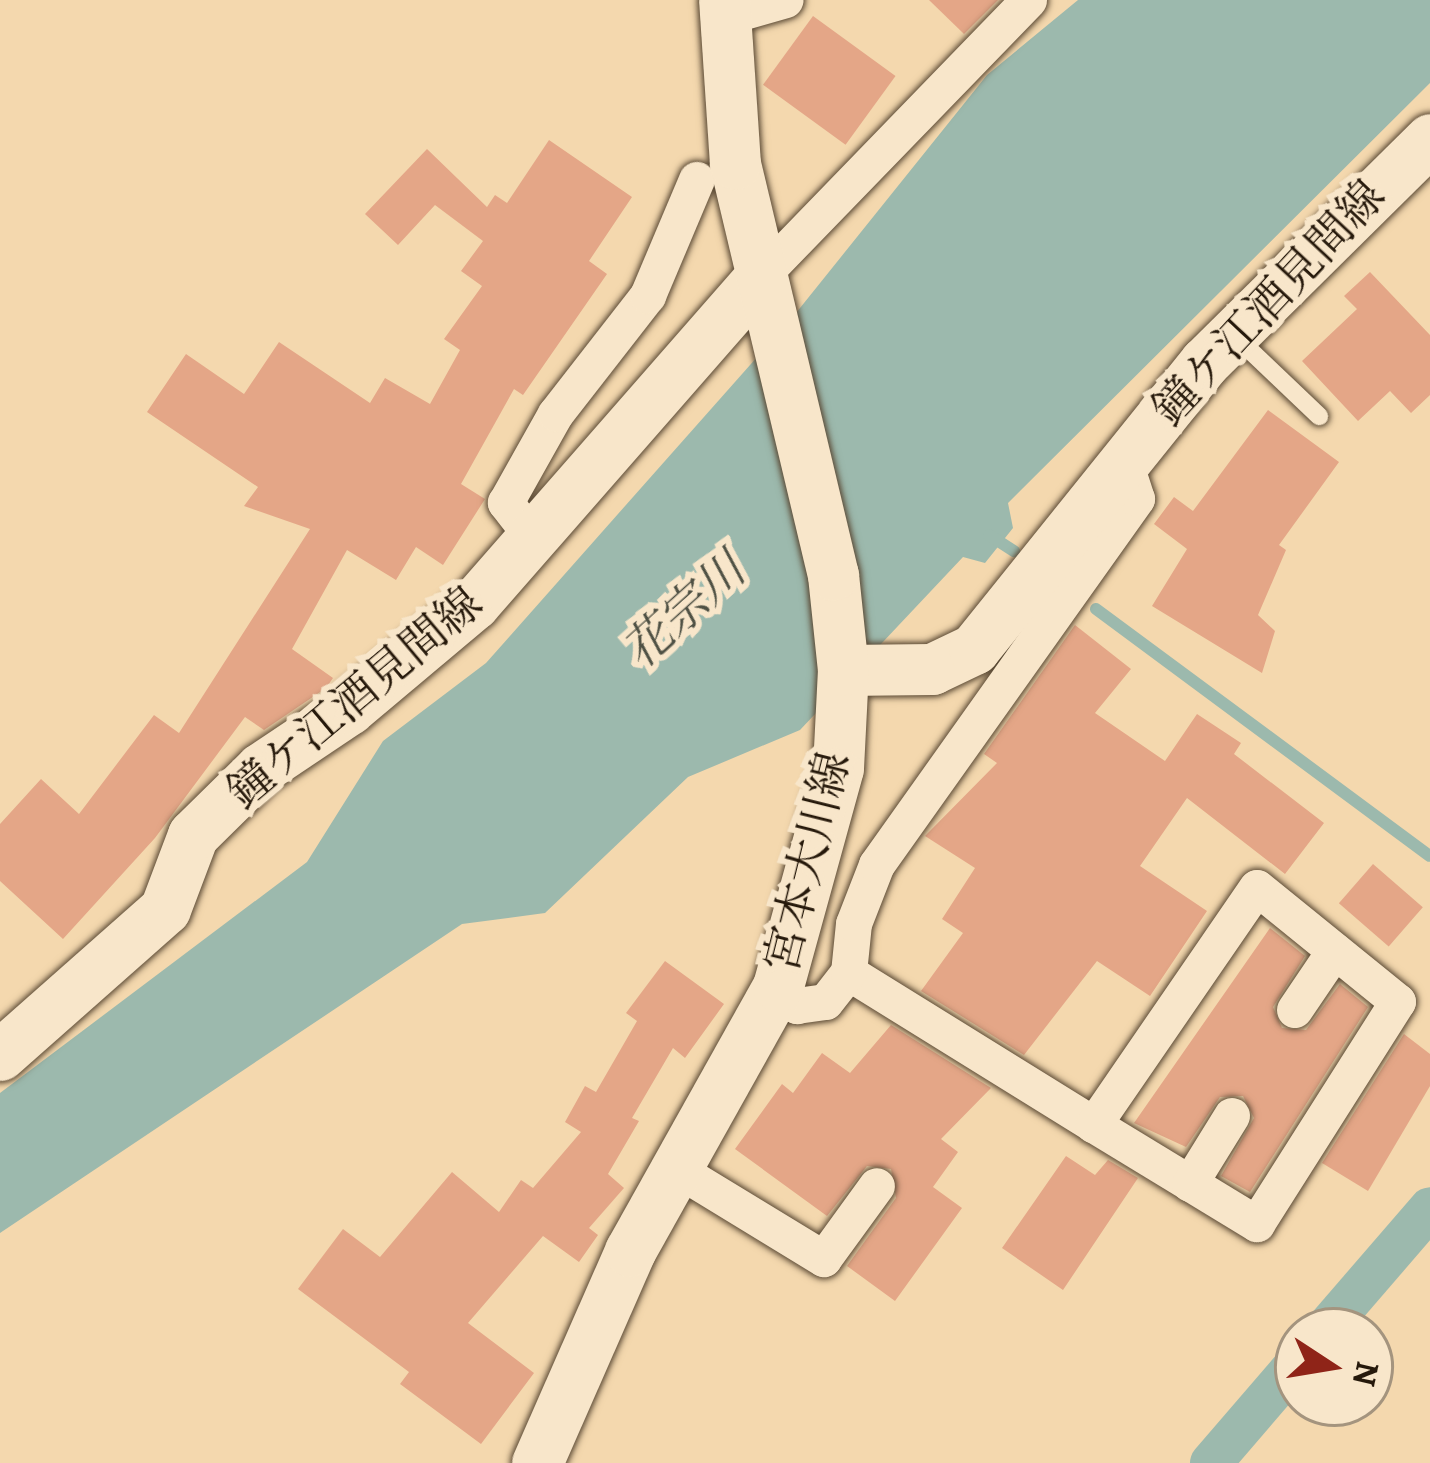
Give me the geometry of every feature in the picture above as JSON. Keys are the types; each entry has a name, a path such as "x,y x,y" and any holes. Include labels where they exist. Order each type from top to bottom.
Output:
{"main road":[{"name":"宮本大川線","path":"537,1463 673,1167 778,986 825,831 853,684 833,575 735,164 725,9"},
{"name":"鐘ケ江酒見間線","path":"853,684 932,669 974,650 1124,459 1232,334 1430,139"},
{"name":"鐘ケ江酒見間線","path":"0,1055 165,909 193,835 261,768 434,643 764,295"}],"street":[{"path":"725,9 786,0"},
{"path":"764,295 1028,0"},
{"path":"534,539 506,503 556,414 648,296 697,180"},
{"path":"778,986 796,1006 826,1002 849,973 854,924 877,865 1137,500 1124,459"},
{"path":"849,973 1094,1125 1256,1224 1398,1002 1257,888 1094,1125"},
{"path":"1295,1010 1335,950"},
{"path":"1190,1184 1232,1116"},
{"path":"673,1167 824,1258 878,1186"}],"lane":[{"path":"1232,334 1319,416"}],"water":[{"name":"花宗川","path":"1078,0 1430,0 1430,83 1008,503 1013,528 985,563 963,557 800,730 688,777 545,913 462,924 0,1233 0,1093 307,862 383,741 486,663 796,313 987,75"}],"building":[{"path":"929,0 998,0 964,34"},
{"path":"813,16 896,76 846,145 763,85"},
{"path":"549,140 632,197 589,261 607,274 523,395 514,389 461,484 485,499 443,565 416,547 396,580 347,550 292,649 333,678 326,688 264,730 245,717 155,838 63,939 0,881 0,824 41,779 79,814 154,715 179,733 310,529 244,506 258,487 147,412 186,354 244,394 279,342 370,403 385,378 430,404 460,350 444,339 482,286 461,271 483,241 435,205 398,245 365,214 427,149 487,207 495,195 507,203"},
{"path":"1370,272 1430,335 1430,395 1411,413 1390,391 1358,421 1302,361 1357,309 1344,296"},
{"path":"1268,410 1339,462 1279,545 1286,550 1258,615 1275,631 1262,673 1152,606 1187,549 1154,524 1174,497 1193,511"},
{"path":"1075,625 1131,669 1095,713 1165,761 1197,714 1241,743 1234,754 1324,823 1285,874 1187,798 1140,866 1207,911 1150,996 1097,961 1024,1055 921,991 963,933 942,919 975,868 925,836 997,763 984,754"},
{"path":"1373,864 1423,907 1389,947 1339,903"},
{"path":"1270,928 1305,956 1273,1007 1282,1028 1306,1030 1340,984 1368,1007 1250,1192 1221,1176 1254,1118 1243,1096 1220,1097 1186,1147 1134,1123"},
{"path":"665,961 724,1004 685,1058 673,1048 632,1118 639,1121 608,1174 624,1188 589,1228 598,1235 579,1262 543,1236 468,1323 534,1373 481,1444 400,1384 409,1372 298,1289 343,1229 380,1257 452,1172 499,1212 521,1180 533,1188 581,1132 565,1122 585,1086 596,1092 637,1021 626,1013"},
{"path":"891,1025 991,1088 941,1139 958,1152 933,1187 962,1208 895,1301 847,1266 896,1198 891,1169 867,1166 827,1216 735,1149 782,1084 793,1093 822,1053 850,1073"},
{"path":"1404,1034 1430,1054 1430,1086 1368,1191 1322,1163"},
{"path":"1066,1156 1095,1175 1108,1160 1138,1178 1063,1290 1002,1248"}],"waterway":[{"path":"989,535 1014,551"},
{"path":"1096,609 1430,856"},
{"path":"1345,1307 1430,1208"},
{"path":"1211,1463 1274,1390"}]}
